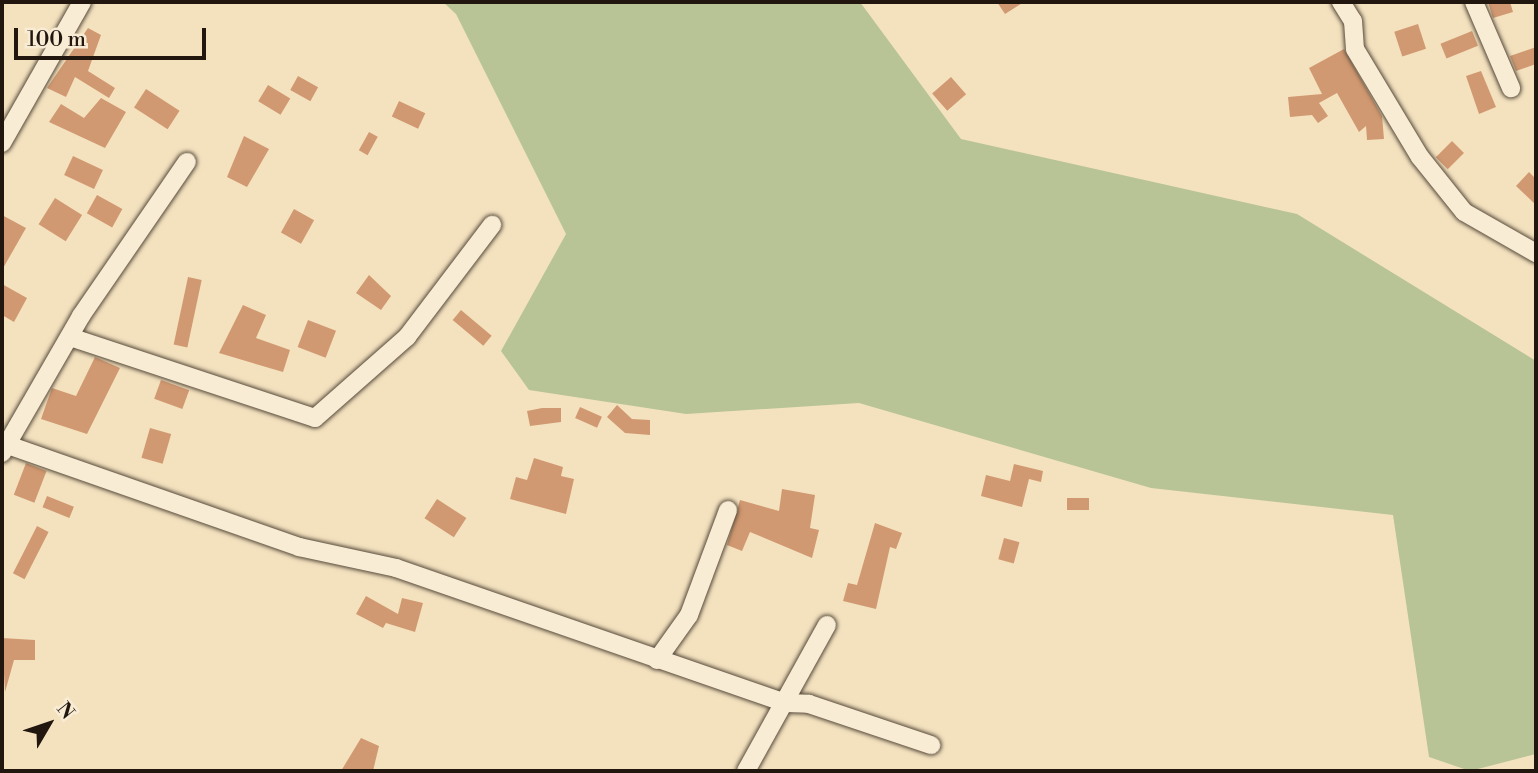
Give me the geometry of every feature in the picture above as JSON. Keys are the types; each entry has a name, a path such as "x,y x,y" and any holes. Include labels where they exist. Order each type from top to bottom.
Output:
{"street":[{"path":"1341,2 1353,21 1355,50 1420,157 1464,212 1536,253"},
{"path":"1474,2 1510,88"},
{"path":"2,143 78,3"},
{"path":"187,162 70,337 4,447 299,547 396,568 657,660 705,670 786,702 931,745"},
{"path":"70,337 315,418 407,337 492,225"},
{"path":"657,660 689,615 728,510"},
{"path":"746,771 827,625"}],"green space":[{"path":"443,2 860,2 961,139 1297,214 1536,361 1536,754 1470,771 1429,757 1393,515 1151,488 859,403 686,414 529,390 501,351 566,234 456,14"}],"building":[{"path":"997,2 1024,2 1005,14"},
{"path":"1488,2 1510,2 1513,12 1493,18"},
{"path":"1418,24 1426,49 1402,56 1394,32"},
{"path":"88,28 101,35 88,71 115,88 109,98 75,77 66,97 47,88"},
{"path":"1472,31 1478,46 1446,59 1440,44"},
{"path":"1536,47 1536,64 1516,71 1510,56"},
{"path":"1344,49 1382,116 1384,139 1367,140 1366,126 1359,132 1337,93 1319,103 1328,116 1318,123 1312,115 1290,117 1288,97 1322,94 1309,68"},
{"path":"1481,71 1496,107 1479,114 1466,76"},
{"path":"298,76 318,87 310,101 290,90"},
{"path":"951,77 966,94 947,111 932,93"},
{"path":"268,85 290,98 281,115 258,101"},
{"path":"146,89 180,111 168,129 134,107"},
{"path":"101,98 126,112 105,148 49,122 61,104 84,118"},
{"path":"399,101 425,113 418,129 392,116"},
{"path":"369,132 378,137 368,155 359,150"},
{"path":"244,136 269,149 247,187 227,177"},
{"path":"1452,141 1464,153 1448,169 1436,157"},
{"path":"73,156 103,170 94,189 64,175"},
{"path":"1529,172 1536,179 1536,205 1516,186"},
{"path":"97,195 122,209 112,227 87,213"},
{"path":"55,198 82,215 66,241 39,224"},
{"path":"294,209 314,220 301,244 281,233"},
{"path":"2,215 26,228 2,270"},
{"path":"369,275 391,296 381,310 356,293"},
{"path":"188,277 202,280 187,347 174,344"},
{"path":"2,284 27,298 14,322 2,315"},
{"path":"243,305 266,315 256,338 290,350 283,372 219,353"},
{"path":"461,310 492,336 483,346 453,320"},
{"path":"308,320 336,331 326,358 298,347"},
{"path":"95,357 120,368 87,434 41,419 52,388 76,396"},
{"path":"161,380 189,390 182,409 154,399"},
{"path":"617,405 632,419 650,420 650,435 625,433 607,417"},
{"path":"580,407 602,417 597,428 575,418"},
{"path":"561,408 561,422 530,426 527,411"},
{"path":"150,428 171,434 163,464 141,458"},
{"path":"534,458 563,467 561,476 574,479 566,514 510,499 516,477 527,480"},
{"path":"26,463 47,471 34,503 14,495"},
{"path":"1014,464 1043,471 1041,482 1029,479 1022,507 981,496 986,475 1010,481"},
{"path":"782,489 815,495 810,528 819,530 812,558 750,532 742,551 727,545 740,500 779,511"},
{"path":"47,496 74,507 69,518 43,507"},
{"path":"1067,498 1089,498 1089,510 1067,510"},
{"path":"437,499 466,518 454,537 424,518"},
{"path":"875,523 902,533 896,549 890,547 876,609 843,601 848,583 857,585"},
{"path":"37,526 49,532 25,579 13,573"},
{"path":"1004,538 1019,542 1014,563 998,559"},
{"path":"366,596 398,614 402,598 423,603 415,632 386,623 383,628 356,614"},
{"path":"2,638 35,640 35,660 14,660 5,692"},
{"path":"361,738 379,746 373,771 341,771"}]}
